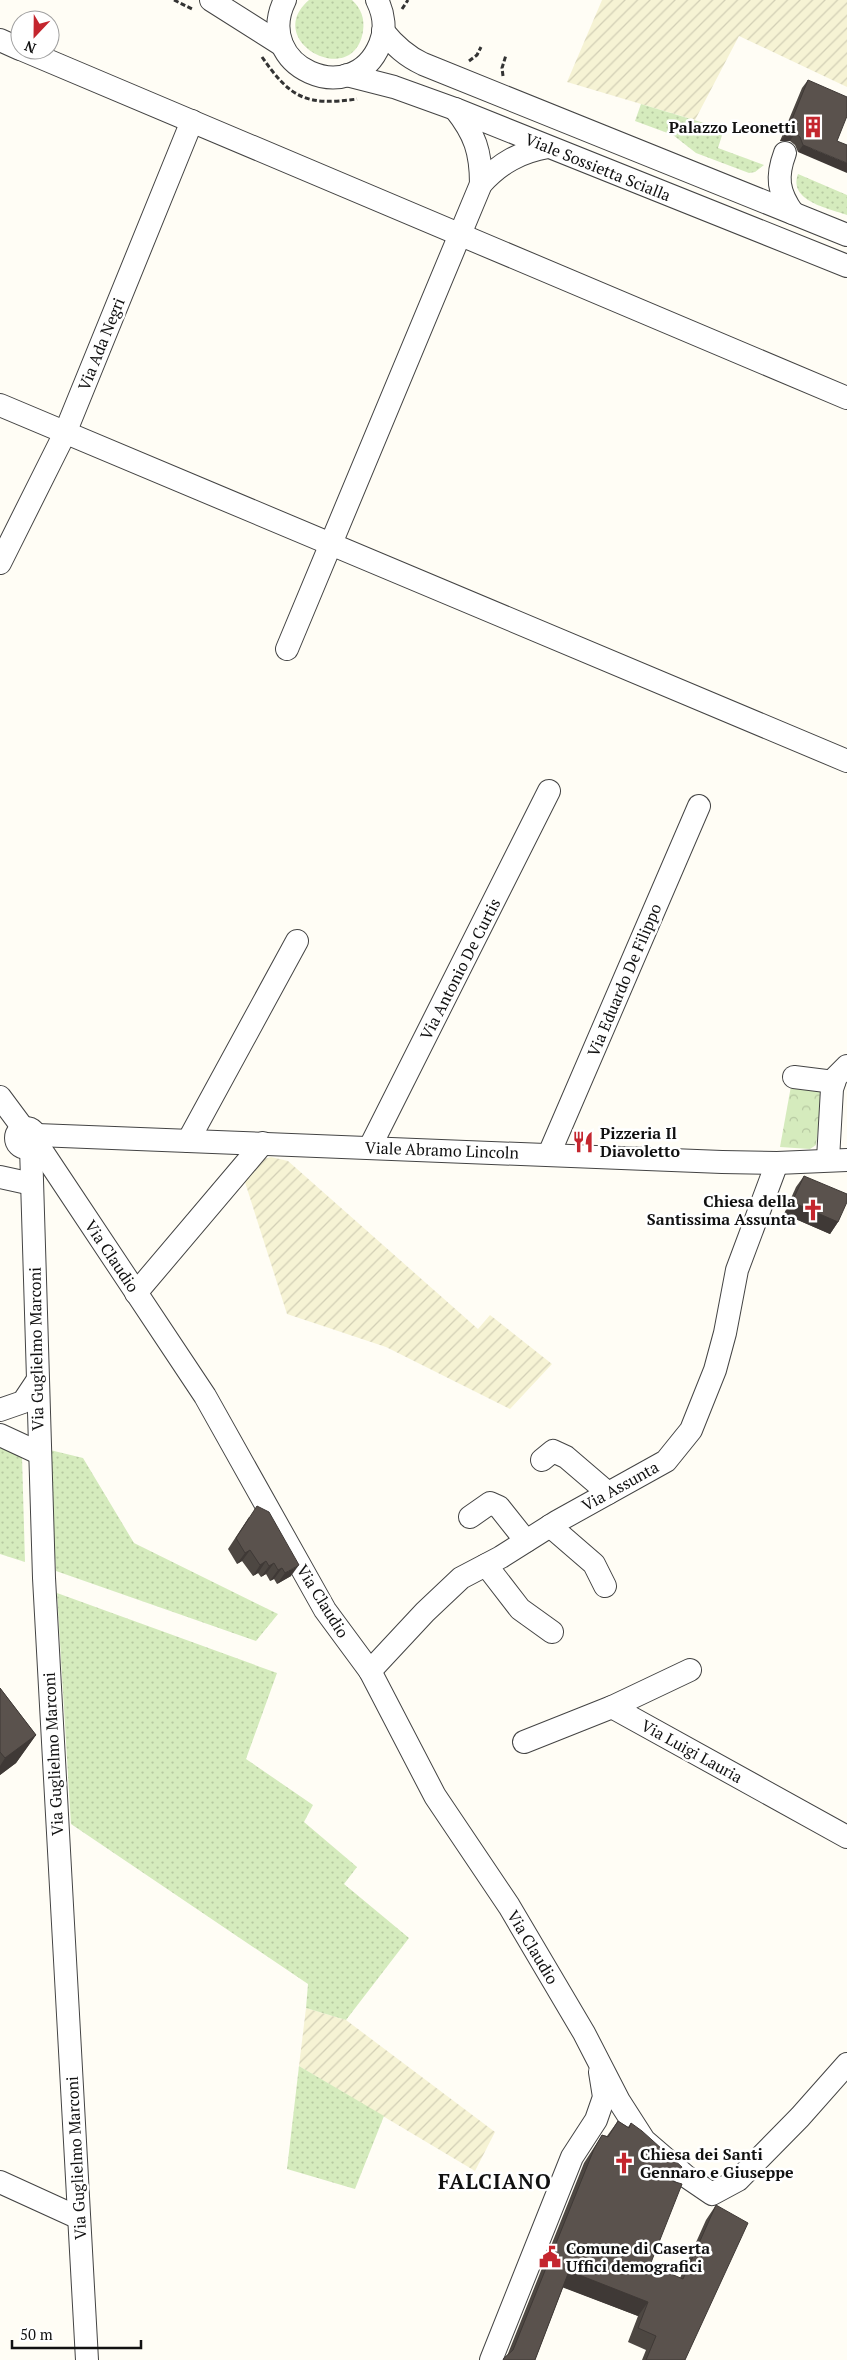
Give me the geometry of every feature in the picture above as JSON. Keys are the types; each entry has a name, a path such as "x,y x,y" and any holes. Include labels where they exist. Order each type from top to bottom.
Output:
{"street":[{"name":"Viale Sossietta Scialla","path":"211,0 282,45 287,55 304,70 325,77 347,75 394,87 454,109 847,266"},
{"path":"282,45 278,23 285,0"},
{"name":"Viale Sossietta Scialla","path":"347,75 365,66 377,50 383,31 382,11 377,0"},
{"name":"Viale Sossietta Scialla","path":"383,31 395,47 410,58 423,64 847,235"},
{"path":"48,60 847,398"},
{"path":"454,109 468,124 478,149 481,184"},
{"name":"Via Ada Negri","path":"0,564 65,433 192,121"},
{"path":"287,649 481,184 506,161 529,151 548,147"},
{"path":"740,191 764,185 772,179 782,161 780,190 793,213"},
{"path":"0,405 847,761"},
{"name":"Via Antonio De Curtis","path":"370,1147 549,791"},
{"name":"Via Eduardo De Filippo","path":"549,1154 699,806"},
{"path":"188,1140 297,941"},
{"path":"794,1077 841,1074"},
{"path":"837,1159 832,1089 841,1074"},
{"name":"Via Claudio","path":"0,1097 32,1138 205,1396 325,1610 370,1671 435,1796 509,1906 584,2033 600,2067"},
{"name":"Viale Abramo Lincoln","path":"32,1138 188,1140 777,1162 837,1159"},
{"name":"Via Guglielmo Marconi","path":"32,1138 38,1453 87,2360"},
{"path":"136,1293 264,1143"},
{"name":"Via Assunta","path":"370,1671 425,1612 461,1578 666,1460 691,1430 715,1370 725,1333 736,1270 777,1162"},
{"path":"0,1177 32,1184"},
{"path":"0,1410 23,1402 37,1382"},
{"path":"0,1435 38,1453"},
{"path":"542,1460 553,1451 566,1456 608,1493"},
{"path":"470,1517 490,1503 499,1507 526,1541"},
{"path":"550,1526 594,1564 605,1586"},
{"path":"486,1565 520,1610 552,1632"},
{"name":"Via Luigi Lauria","path":"612,1707 690,1670"},
{"path":"524,1742 612,1707"},
{"name":"Via Luigi Lauria","path":"612,1707 847,1837"},
{"path":"596,2120 617,2123 644,2140 687,2177 712,2194 738,2180 800,2117 847,2064"},
{"path":"491,2360 572,2157 596,2120 604,2097 600,2067"},
{"path":"600,2067 644,2140"},
{"path":"0,2182 79,2218"}],"path":[{"path":"401,13 402,6 408,0"},
{"path":"461,64 470,61 477,55 480,47"}],"shaded area":[{"path":"602,0 847,0 847,87 739,36 695,120 567,82"},
{"path":"271,1157 288,1161 478,1329 490,1315 552,1364 510,1409 386,1347 287,1314 244,1179 258,1161"},
{"path":"306,2008 346,2020 495,2132 475,2171 299,2066"}],"green space":[{"path":"309,0 352,0 355,3 362,14 363,22 363,31 356,49 344,57 329,58 315,53 303,44 296,31 297,16"},
{"path":"641,104 724,129 718,148 764,165 755,172 749,173 696,153 673,135 635,121"},
{"path":"798,174 847,195 847,215 821,206 804,197 796,183"},
{"path":"791,1086 823,1091 816,1145 810,1149 780,1147"},
{"path":"0,1446 22,1457 25,1562 0,1554"},
{"path":"50,1450 83,1458 134,1543 278,1614 256,1641 56,1571 49,1470"},
{"path":"57,1593 277,1673 246,1759 313,1805 304,1822 357,1867 344,1884 409,1938 346,2020 306,2008 308,1984 71,1824"},
{"path":"299,2066 384,2116 355,2189 287,2169"}],"building":[{"name":"Palazzo Leonetti","path":"808,80 847,97 847,116 837,141 847,145 847,163 803,145 800,137 795,133 786,134"},
{"path":"804,1176 847,1194 847,1202 838,1222 792,1202"},
{"path":"257,1506 269,1512 299,1565 285,1573 282,1568 278,1570 274,1563 269,1566 266,1561 260,1565 250,1550 245,1553 236,1538"},
{"path":"0,1688 36,1735 5,1758 0,1752"},
{"path":"618,2121 629,2128 631,2123 682,2167 672,2181 682,2184 650,2265 683,2279 716,2205 748,2223 685,2360 646,2360 656,2336 638,2328 648,2302 569,2271 535,2360 503,2360 513,2350 594,2149 602,2135 608,2137"}],"place":[{"name":"Palazzo Leonetti","path":"813,127"},
{"name":"Pizzeria Il Diavoletto","path":"583,1142"},
{"name":"Chiesa della Santissima Assunta","path":"813,1210"},
{"name":"Chiesa dei Santi Gennaro e Giuseppe","path":"624,2163"},
{"name":"Comune di Caserta Uffici demografici","path":"550,2257"}],"district":[{"name":"FALCIANO","path":"495,2182"}]}
